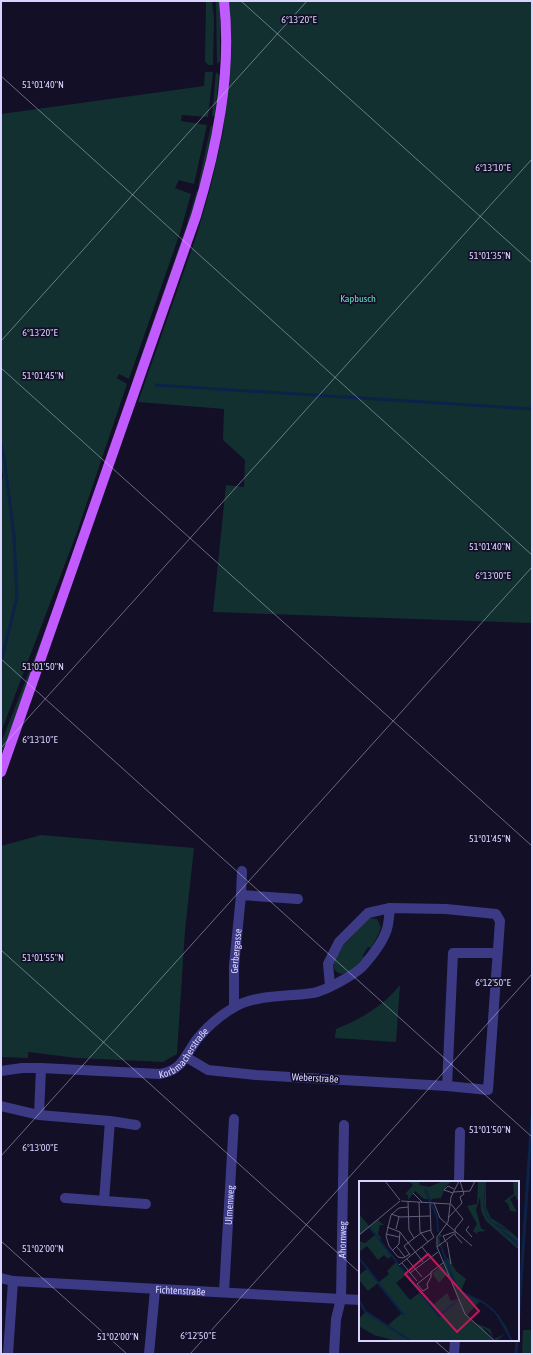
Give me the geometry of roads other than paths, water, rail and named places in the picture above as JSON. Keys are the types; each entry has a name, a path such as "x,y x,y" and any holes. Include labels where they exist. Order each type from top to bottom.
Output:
{"main road":[{"path":"1,772 207,181 217,132 226,60 224,1"}],"street":[{"name":"Gerbergasse","path":"234,1008 234,966 242,871"},
{"path":"241,896 298,899"},
{"path":"330,986 328,964 339,942 368,913 390,908 496,914 500,921 497,953 453,953 447,1086"},
{"name":"Korbmacherstraße","path":"1,1071 22,1068 41,1068 160,1074 171,1072 186,1057 197,1039 211,1023 234,1008 253,1001 315,993 341,981 361,968 377,948 386,930 390,908"},
{"name":"Weberstraße","path":"186,1057 208,1070 488,1090 497,953"},
{"path":"39,1115 41,1068"},
{"path":"1,1106 39,1115 110,1121 136,1125"},
{"name":"Ulmenweg","path":"224,1292 234,1119"},
{"path":"104,1201 110,1121"},
{"name":"Ahornweg","path":"334,1354 336,1319 341,1299 344,1125"},
{"path":"459,1181 460,1132"},
{"path":"65,1198 146,1204"},
{"name":"Fichtenstraße","path":"1,1278 155,1290 224,1292 359,1300"},
{"path":"8,1354 13,1280"},
{"path":"149,1354 155,1290"},
{"path":"454,1354 455,1341"}],"waterway":[{"path":"156,385 532,409"},
{"path":"1,444 14,536 17,598 1,662"},
{"path":"519,1312 532,1114"},
{"path":"516,1354 517,1341"}],"park label":[{"name":"Kapbusch","path":"358,298"}]}
